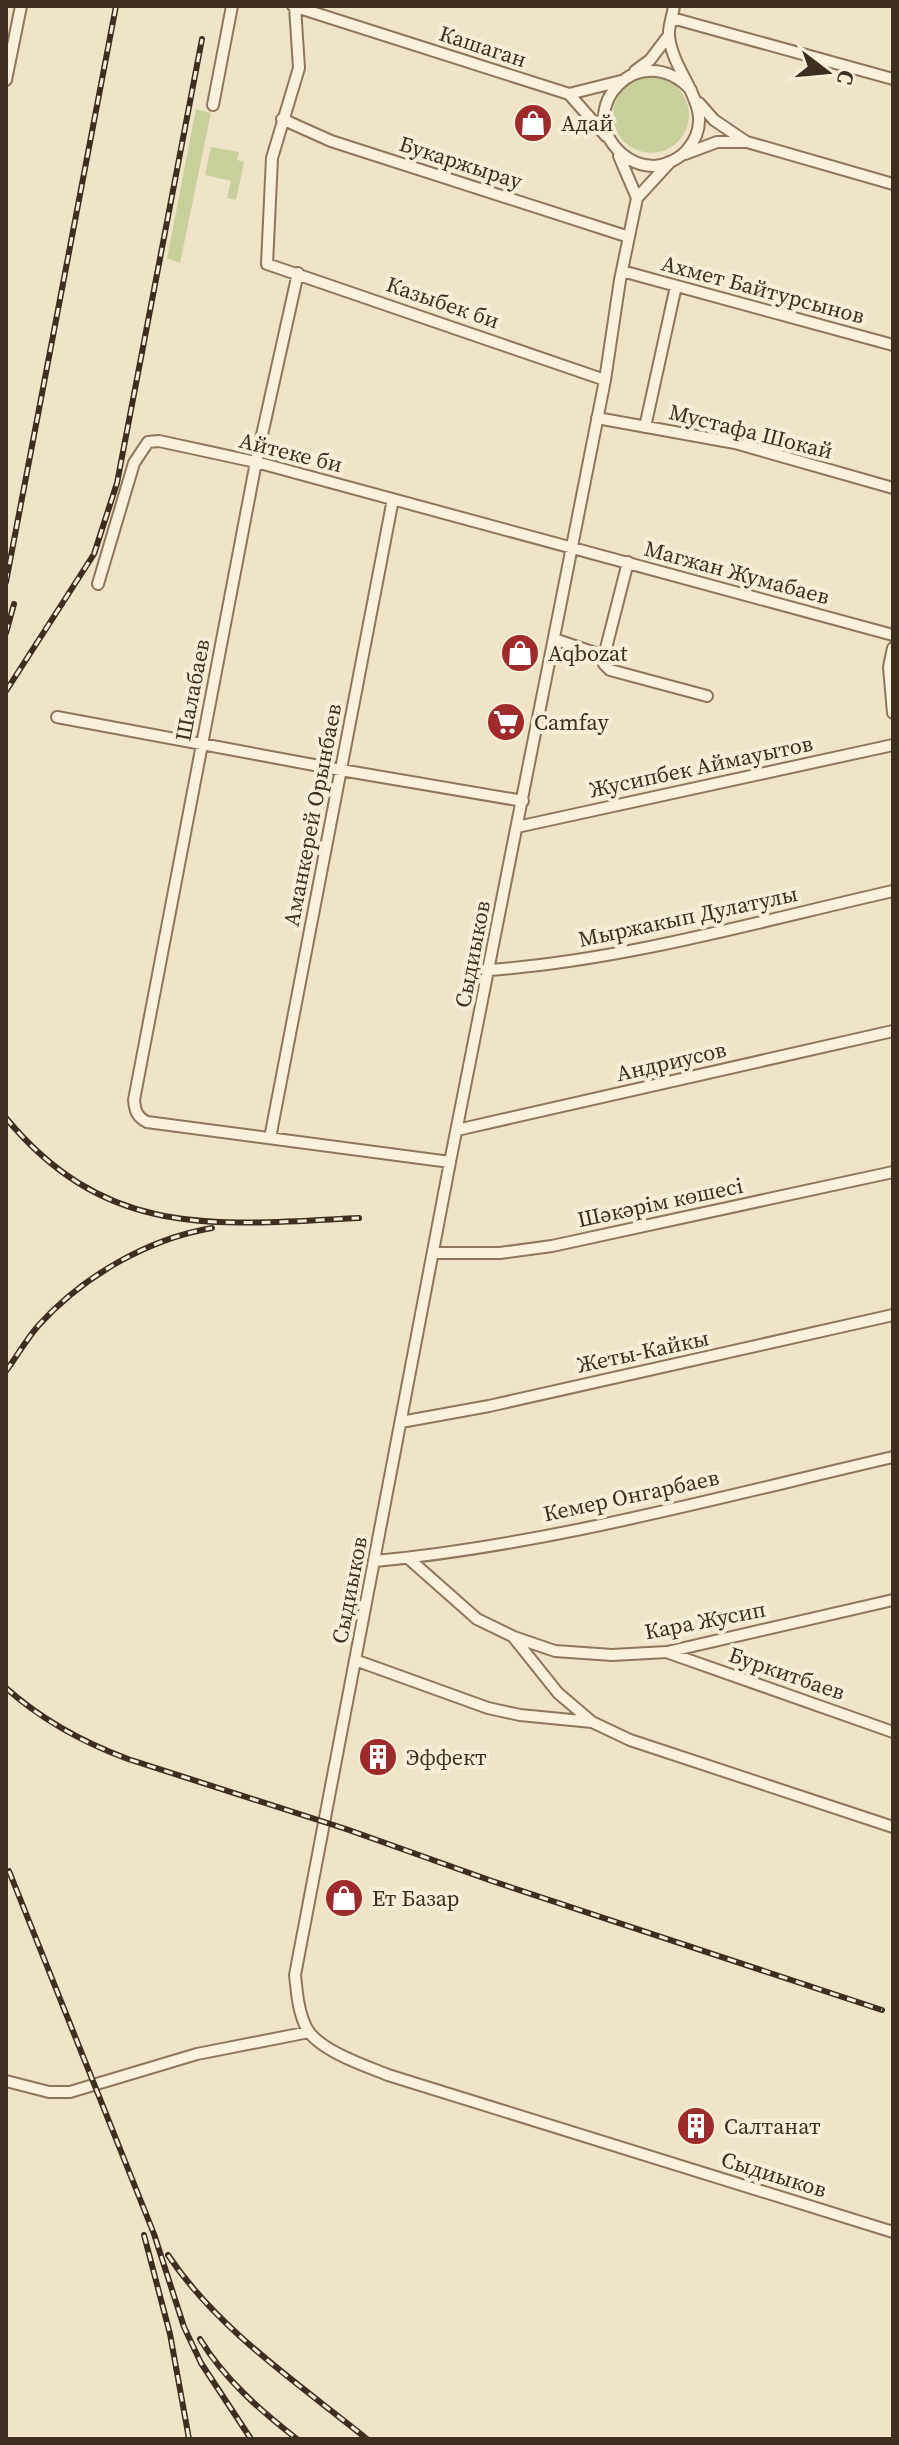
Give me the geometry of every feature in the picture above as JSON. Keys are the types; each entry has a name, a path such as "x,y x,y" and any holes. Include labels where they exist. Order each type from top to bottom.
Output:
{"street":[{"path":"6,80 21,6"},
{"path":"213,105 232,6"},
{"path":"282,119 299,68 294,6"},
{"name":"Кашаган","path":"294,6 569,94"},
{"path":"674,6 669,35 676,63 694,95 700,115 693,143 683,154"},
{"path":"672,18 893,79"},
{"path":"669,35 650,60 613,91 606,105 604,120 607,135 629,174 637,198 670,162 717,142 747,142 893,184"},
{"path":"670,162 655,166 626,158 569,94 642,71 656,70 682,80 714,120 747,142"},
{"name":"Букаржырау","path":"282,119 331,141 629,237"},
{"name":"Казыбек би","path":"282,119 272,158 267,264 605,380"},
{"name":"Сыдиыков","path":"637,198 605,380 450,1162 295,1975 299,2009 309,2032 349,2059 388,2075 893,2232"},
{"name":"Ахмет Байтурсынов","path":"622,271 893,345"},
{"name":"Шалабаев","path":"270,1138 147,1122 137,1115 134,1100 256,462 298,273"},
{"path":"645,427 676,286"},
{"name":"Мустафа Шокай","path":"597,418 735,443 893,488"},
{"name":"Айтеке би","path":"98,584 134,463 148,442 159,441 256,462 570,547"},
{"name":"Аманкерей Орынбаев","path":"270,1138 393,499"},
{"name":"Магжан Жумабаев","path":"570,547 893,635"},
{"path":"628,562 604,664 610,670 707,696"},
{"path":"554,639 604,656"},
{"path":"893,648 889,667 893,713"},
{"path":"57,717 523,801"},
{"name":"Жусипбек Аймауытов","path":"517,827 893,745"},
{"name":"Мыржакып Дулатулы","path":"489,970 551,965 605,955 893,891"},
{"name":"Андриусов","path":"457,1130 893,1031"},
{"path":"270,1138 450,1162"},
{"name":"Шәкәрім көшесі","path":"433,1253 500,1253 552,1246 893,1172"},
{"name":"Жеты-Кайкы","path":"401,1422 489,1406 893,1315"},
{"name":"Кемер Онгарбаев","path":"375,1561 450,1554 594,1525 893,1457"},
{"name":"Кара Жусип","path":"408,1558 477,1619 514,1637 555,1651 612,1655 667,1652 893,1600"},
{"path":"514,1637 558,1693 592,1722 630,1740 893,1827"},
{"name":"Буркитбаев","path":"667,1652 893,1732"},
{"path":"355,1660 488,1708 520,1715 592,1722"},
{"path":"6,2081 49,2092 70,2092 197,2054 309,2032"}],"green space":[{"path":"651,77 666,80 678,88 686,100 689,115 686,130 678,142 666,150 651,153 636,150 624,142 616,130 613,115 616,100 624,88 636,80"},
{"path":"196,109 211,113 180,263 167,258"},
{"path":"211,147 239,152 237,160 244,162 236,200 227,198 231,181 205,175"}],"railway":[{"path":"6,582 116,6"},
{"path":"6,691 94,554 117,483 202,39"},
{"path":"6,633 14,604"},
{"path":"6,1118 44,1158 84,1186 124,1205 167,1216 211,1222 359,1218"},
{"path":"6,1371 38,1326 95,1276 164,1241 212,1228"},
{"path":"6,1688 63,1729 128,1759 346,1829 492,1881 882,2010"},
{"path":"9,1871 154,2234 184,2327 201,2363 251,2439"},
{"path":"144,2235 170,2334 189,2439"},
{"path":"168,2255 210,2308 260,2354 367,2439"},
{"path":"200,2339 220,2368 244,2394 297,2439"}],"place":[{"name":"Адай","path":"533,123"},
{"name":"Aqbozat","path":"520,653"},
{"name":"Camfay","path":"506,722"},
{"name":"Эффект","path":"378,1757"},
{"name":"Ет Базар","path":"344,1898"},
{"name":"Салтанат","path":"696,2126"}]}
